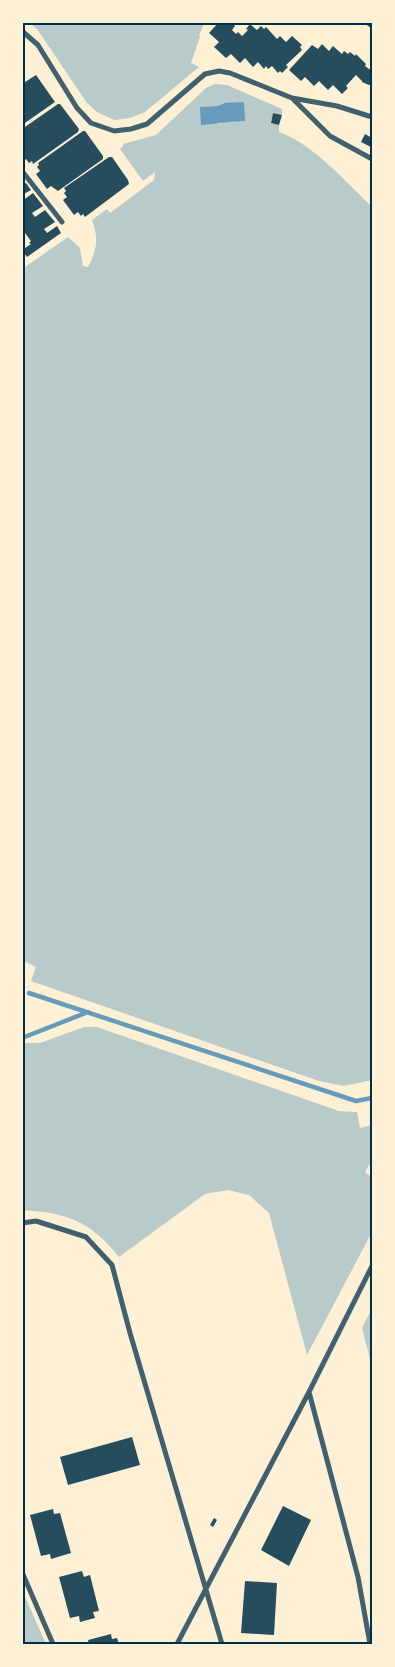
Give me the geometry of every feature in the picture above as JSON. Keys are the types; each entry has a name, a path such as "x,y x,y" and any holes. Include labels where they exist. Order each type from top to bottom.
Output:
{"street":[{"path":"22,31 38,45 77,108 91,123 114,131 148,124 205,74 219,72 230,73 292,98 337,106 372,118"},
{"path":"292,98 330,136 372,159"},
{"path":"22,171 62,222"},
{"path":"22,1223 36,1221 86,1237 112,1265 222,1644"},
{"path":"177,1644 309,1392 372,1266"},
{"path":"309,1392 358,1577 370,1644"},
{"path":"22,1572 54,1644"}],"shaded area":[{"path":"29,23 204,23 191,63 199,67 145,112 130,118 114,120 97,112 87,103 37,29"},
{"path":"215,84 227,85 282,109 282,115 273,113 271,123 279,125 279,132 291,137 316,154 372,207 372,1080 344,1086 319,1081 31,981 36,967 22,960 22,269 68,237 80,248 83,266 88,267 96,244 96,233 92,220 107,209 110,213 154,180 155,172 143,181 120,149 123,144 156,135 206,88","holes":["218,106 226,121 219,124 200,107"]},
{"path":"84,1027 97,1027 339,1111 357,1112 360,1128 372,1125 372,1160 365,1172 372,1178 372,1232 307,1355 269,1213 249,1195 228,1190 205,1194 119,1257 98,1235 77,1221 39,1211 23,1210 23,1043 40,1043"},
{"path":"372,1308 372,1367 362,1328"},
{"path":"22,1590 46,1644 23,1644"}],"water":[{"path":"244,102 245,121 201,125 200,107"}],"building":[{"path":"219,22 232,22 235,26 232,30 242,36 248,30 246,29 250,24 257,30 261,26 264,29 266,27 277,39 280,36 286,42 292,36 302,45 300,47 302,50 286,65 288,67 282,73 280,71 278,73 272,66 268,69 266,66 264,69 258,62 253,67 245,58 240,63 231,54 226,58 214,47 219,42 209,33"},
{"path":"363,22 372,22 372,29"},
{"path":"322,44 329,51 333,46 342,54 344,51 348,54 350,52 355,56 356,54 366,64 365,66 372,71 372,85 362,82 356,75 346,86 348,88 342,94 333,85 328,90 319,81 314,86 305,77 301,81 289,70 312,45 318,49"},
{"path":"36,75 55,102 22,125 22,84"},
{"path":"60,104 79,129 78,132 33,164 32,161 29,163 26,159 22,162 22,129"},
{"path":"273,113 282,115 279,125 271,123"},
{"path":"85,131 103,156 103,159 58,191 51,186 47,189 36,174 40,171 37,167 38,163"},
{"path":"365,134 372,138 371,147 361,142"},
{"path":"109,157 112,157 129,184 85,217 83,214 81,216 78,212 74,215 63,200 67,197 64,193 66,191 64,188"},
{"path":"26,183 31,190 22,195 22,185"},
{"path":"33,193 43,206 32,213 35,217 45,210 55,222 44,229 47,233 57,226 61,233 27,257 22,250 31,244 29,243 31,241 22,229 22,201"},
{"path":"132,1437 140,1465 68,1485 60,1457"},
{"path":"283,1506 311,1520 289,1566 261,1550"},
{"path":"53,1509 54,1514 60,1513 71,1553 51,1559 50,1554 41,1556 30,1515"},
{"path":"214,1518 217,1520 213,1527 210,1525"},
{"path":"82,1571 84,1577 90,1575 99,1611 93,1612 95,1618 80,1622 79,1616 70,1618 59,1577"},
{"path":"245,1581 277,1583 274,1635 241,1633"},
{"path":"111,1634 112,1639 117,1638 119,1644 89,1644 88,1640"}],"waterway":[{"path":"29,993 356,1101 372,1098"},
{"path":"22,1038 88,1012"}]}
